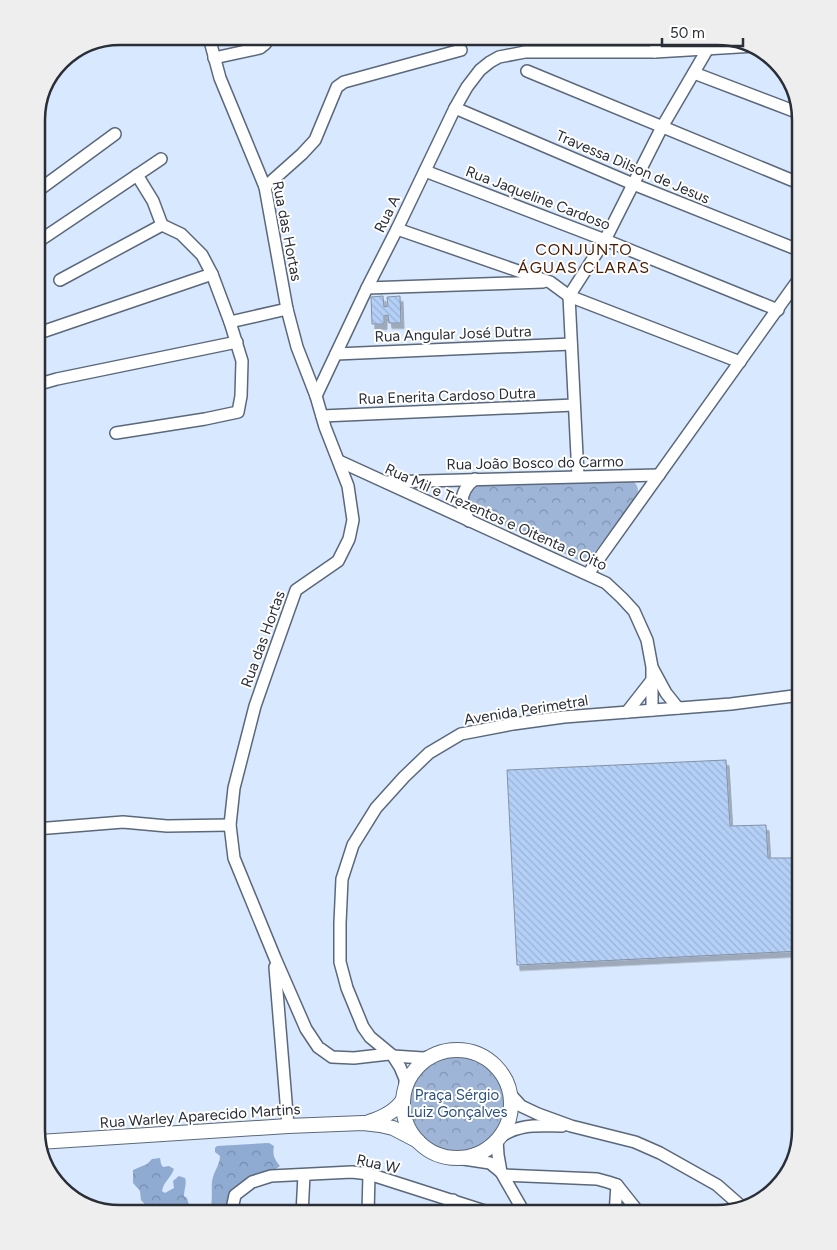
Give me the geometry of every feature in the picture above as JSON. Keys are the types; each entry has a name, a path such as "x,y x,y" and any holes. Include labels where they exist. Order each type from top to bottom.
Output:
{"street":[{"name":"Rua das Hortas","path":"211,45 220,78 264,187 287,309 298,347 348,486 352,520 349,539 338,561 296,590 255,706 234,788 230,825 234,858 274,958 306,1029 318,1047 332,1057 354,1058 391,1055"},
{"path":"214,58 260,48 264,45"},
{"path":"656,45 655,52 735,48"},
{"path":"264,187 315,140 337,87 344,82 460,50"},
{"path":"578,476 569,296 605,240 662,127 707,50"},
{"name":"Rua A","path":"316,396 455,108 467,86 480,70 500,57 525,52 655,52"},
{"path":"527,72 792,180"},
{"path":"694,73 791,110"},
{"name":"Travessa Dilson de Jesus","path":"455,108 633,184 792,247"},
{"path":"45,185 114,134"},
{"path":"45,237 161,159"},
{"name":"Rua Jaqueline Cardoso","path":"425,171 605,240 778,310"},
{"path":"116,433 238,412 241,396 242,361 212,274 202,255 181,234 162,225 137,175"},
{"path":"60,280 162,225"},
{"path":"397,229 550,282 569,296 740,362"},
{"path":"45,331 212,274"},
{"path":"367,288 550,282"},
{"path":"588,574 792,289"},
{"path":"230,322 287,309"},
{"path":"45,382 237,342"},
{"name":"Rua Angular José Dutra","path":"336,354 571,344"},
{"name":"Rua Enerita Cardoso Dutra","path":"322,416 574,405"},
{"name":"Rua Mil e Trezentos e Oitenta e Oito","path":"339,462 606,583 634,612 647,640 652,667 652,710"},
{"name":"Rua João Bosco do Carmo","path":"382,482 659,475"},
{"path":"469,521 462,506 464,492 475,479"},
{"name":"Rua Mil e Trezentos e Oitenta e Oito","path":"652,667 666,693 678,708"},
{"path":"627,712 652,680"},
{"name":"Avenida Perimetral","path":"404,1095 404,1072 391,1055 370,1037 363,1027 347,988 340,962 340,923 342,879 353,845 376,808 404,777 429,753 462,734 564,716 731,704 792,696"},
{"path":"45,828 124,822 167,826 230,825"},
{"path":"274,958 288,1126"},
{"path":"391,1055 423,1058 451,1050 468,1051 483,1056 496,1066 506,1080 511,1095 511,1110 508,1124 499,1139 498,1155 502,1173 520,1205"},
{"path":"436,1055 422,1063 412,1076 404,1095 404,1115 409,1129 426,1148 446,1156 490,1164 502,1173 597,1179 608,1182 617,1185 633,1205"},
{"name":"Rua Warley Aparecido Martins","path":"363,1123 380,1119 387,1115 401,1104 404,1095"},
{"path":"511,1095 521,1106 529,1110 571,1126 634,1142 660,1153 717,1185 736,1202"},
{"name":"Rua Warley Aparecido Martins","path":"46,1142 363,1123 394,1128 418,1141"},
{"path":"456,1158 472,1156 486,1150 516,1128 571,1126"},
{"name":"Rua W","path":"233,1205 235,1195 252,1182 271,1176 352,1172 370,1174 467,1205"},
{"path":"368,1205 370,1174"},
{"path":"302,1205 304,1175"},
{"path":"616,1205 617,1185"},
{"path":"452,1200 452,1205"}],"green space":[{"path":"633,481 638,488 637,496 591,557 585,560 578,560 472,510 469,502 471,492 481,485"},
{"name":"Praça Sérgio Luiz Gonçalves","path":"457,1055 476,1059 491,1070 502,1085 506,1104 502,1123 491,1138 476,1149 457,1153 438,1149 423,1138 412,1123 408,1104 412,1085 423,1070 438,1059"},
{"path":"269,1143 274,1146 274,1157 280,1166 273,1171 252,1179 235,1205 210,1205 213,1178 220,1159 220,1156 215,1152 217,1146"},
{"path":"160,1158 163,1167 169,1166 174,1169 164,1185 162,1191 165,1193 174,1188 173,1181 179,1176 185,1178 184,1196 187,1198 189,1205 146,1205 141,1200 140,1191 133,1183 133,1170 147,1164 152,1159"}],"building":[{"path":"383,296 384,307 388,306 387,297 400,296 401,323 389,323 388,315 384,316 384,324 372,324 371,297"},
{"path":"726,760 730,826 766,825 768,858 792,858 792,951 517,965 507,770"}],"district":[{"name":"CONJUNTO ÁGUAS CLARAS","path":"584,258"}]}
